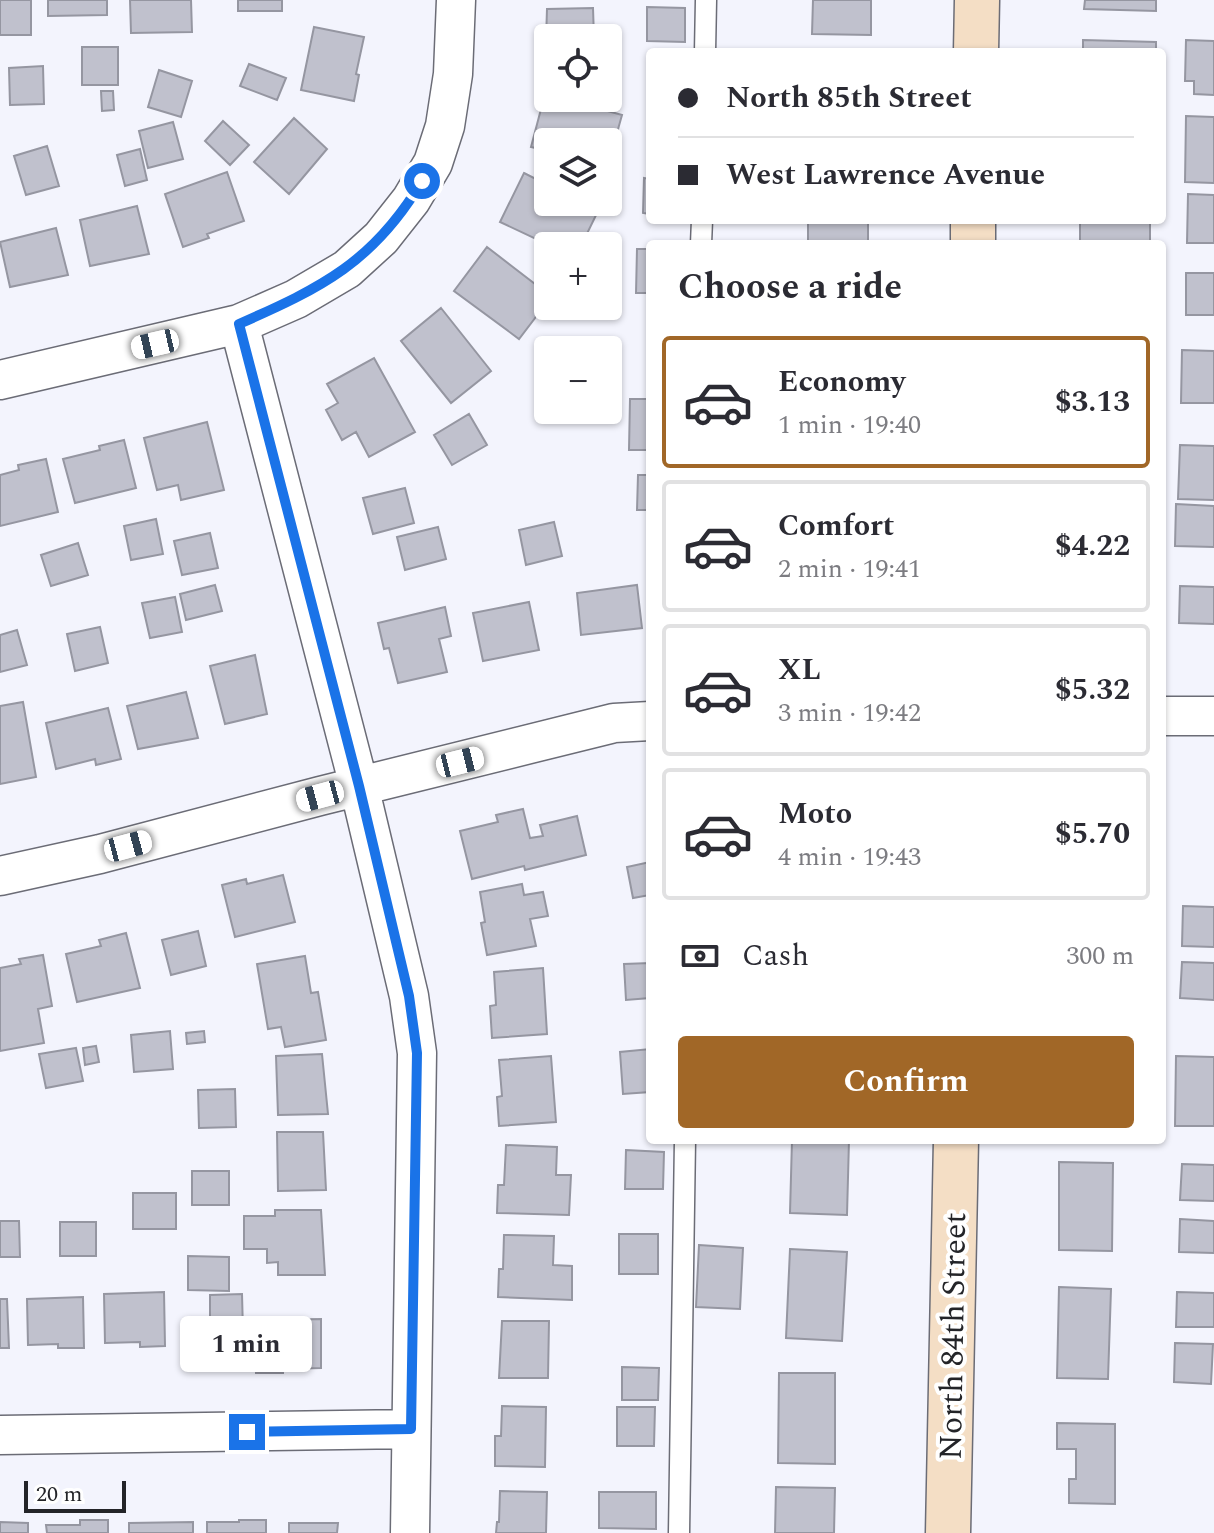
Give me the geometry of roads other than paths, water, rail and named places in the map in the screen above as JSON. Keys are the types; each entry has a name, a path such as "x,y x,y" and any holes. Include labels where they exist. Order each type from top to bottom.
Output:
{"street":[{"path":"0,380 239,324 296,299 347,269 381,238 411,200 433,163 445,126 453,74 456,0"},
{"path":"976,48 977,0"},
{"path":"239,324 359,786 409,996 417,1053 410,1533"},
{"path":"1166,716 1214,716"},
{"path":"0,876 100,854 614,723 646,721"},
{"name":"North 84th Street","path":"948,1533 956,1144"},
{"path":"0,1435 411,1429"}],"lane":[{"path":"705,48 706,0"},
{"path":"679,1533 685,1144"}]}
